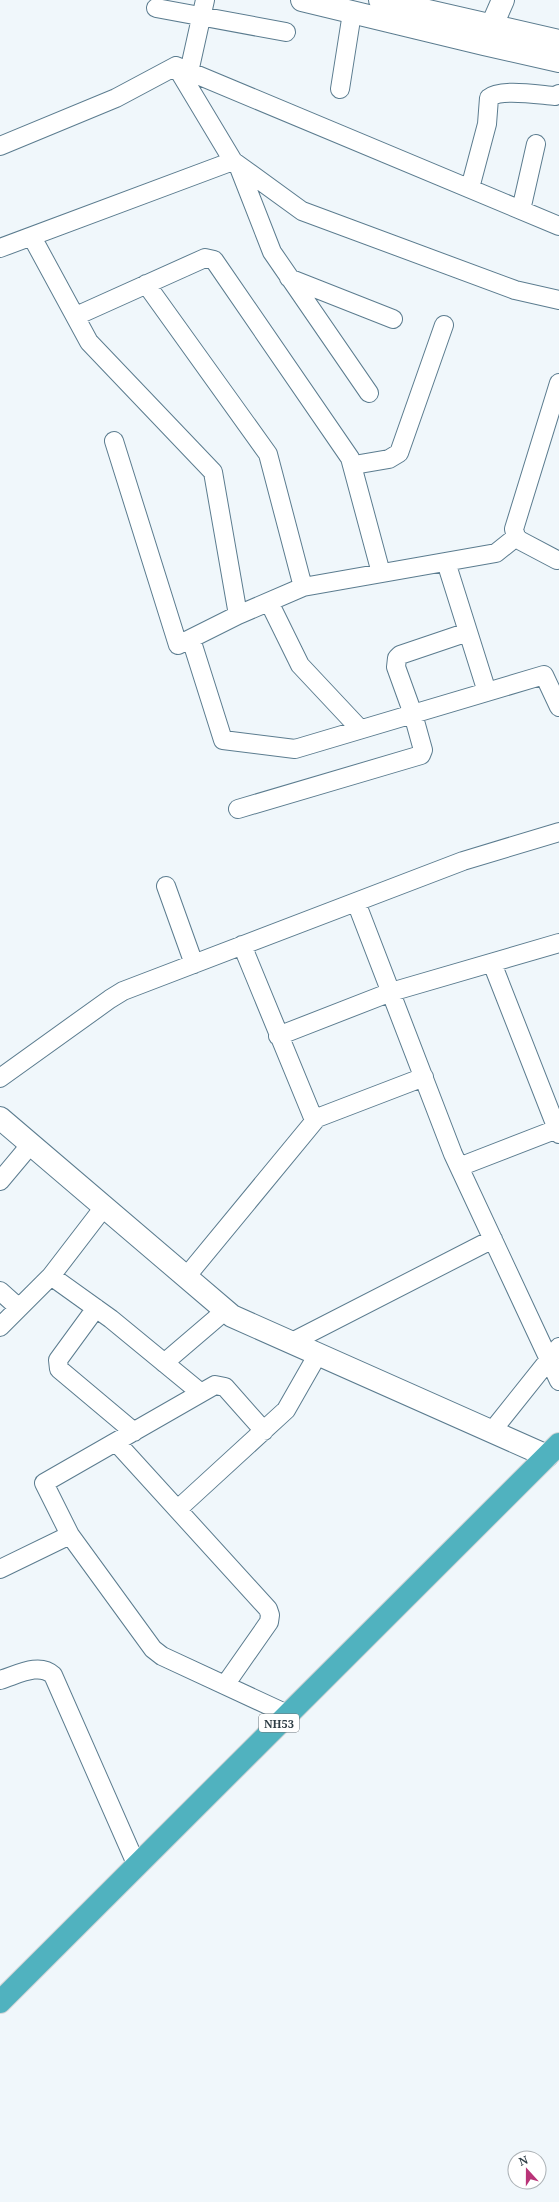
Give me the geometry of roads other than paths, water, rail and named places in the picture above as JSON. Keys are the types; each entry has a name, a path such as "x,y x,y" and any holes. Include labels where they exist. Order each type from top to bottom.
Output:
{"highway":[{"name":"NH53","path":"0,2002 553,1450"}],"street":[{"path":"302,0 367,7 488,35 559,60"},
{"path":"488,35 503,0"},
{"path":"340,89 367,7"},
{"path":"156,8 203,8 286,32"},
{"path":"203,8 182,69 236,163 268,244 289,278 369,393"},
{"path":"488,35 559,41"},
{"path":"0,146 182,69 559,226"},
{"path":"470,188 487,124 489,98 497,94 523,93 555,96 559,94"},
{"path":"521,210 536,144"},
{"path":"0,248 236,163"},
{"path":"236,163 302,211 515,290 559,300"},
{"path":"32,237 89,342 213,472 238,615"},
{"path":"76,316 205,258 214,260 354,465 381,573"},
{"path":"289,278 393,319"},
{"path":"146,284 268,454 303,587"},
{"path":"354,465 388,459 399,453 444,325"},
{"path":"557,560 516,537 514,529 559,384"},
{"path":"114,441 178,645 238,615 303,587 496,553 516,537"},
{"path":"446,562 487,692"},
{"path":"269,602 300,665 360,729"},
{"path":"238,809 421,755 423,750 413,714 396,667 397,658 400,655 468,632"},
{"path":"192,639 223,740 296,749 544,675 559,707"},
{"path":"0,1078 116,994 472,857 559,832"},
{"path":"166,886 194,964"},
{"path":"356,902 459,1167 493,1239 554,1354 559,1381"},
{"path":"278,1036 391,992 559,943"},
{"path":"242,945 278,1036 314,1120"},
{"path":"459,1167 558,1132 492,963"},
{"path":"186,1276 314,1120 321,1115 424,1077"},
{"path":"0,1118 232,1316 492,1431 553,1450"},
{"path":"0,1181 31,1144"},
{"path":"0,1327 51,1276 104,1207"},
{"path":"292,1342 493,1239"},
{"path":"51,1276 96,1308 201,1394"},
{"path":"0,1291 19,1308"},
{"path":"96,1308 58,1360 58,1365 60,1369 134,1432"},
{"path":"164,1363 226,1310"},
{"path":"178,1509 292,1404 318,1354"},
{"path":"492,1431 554,1354"},
{"path":"264,1431 225,1387 215,1385 44,1483 62,1539 153,1648 162,1656 287,1714"},
{"path":"116,1442 264,1604 270,1615 269,1622 225,1685"},
{"path":"0,1569 23,1556 62,1539"},
{"path":"0,1680 39,1668 47,1669 53,1675 137,1866"}]}
